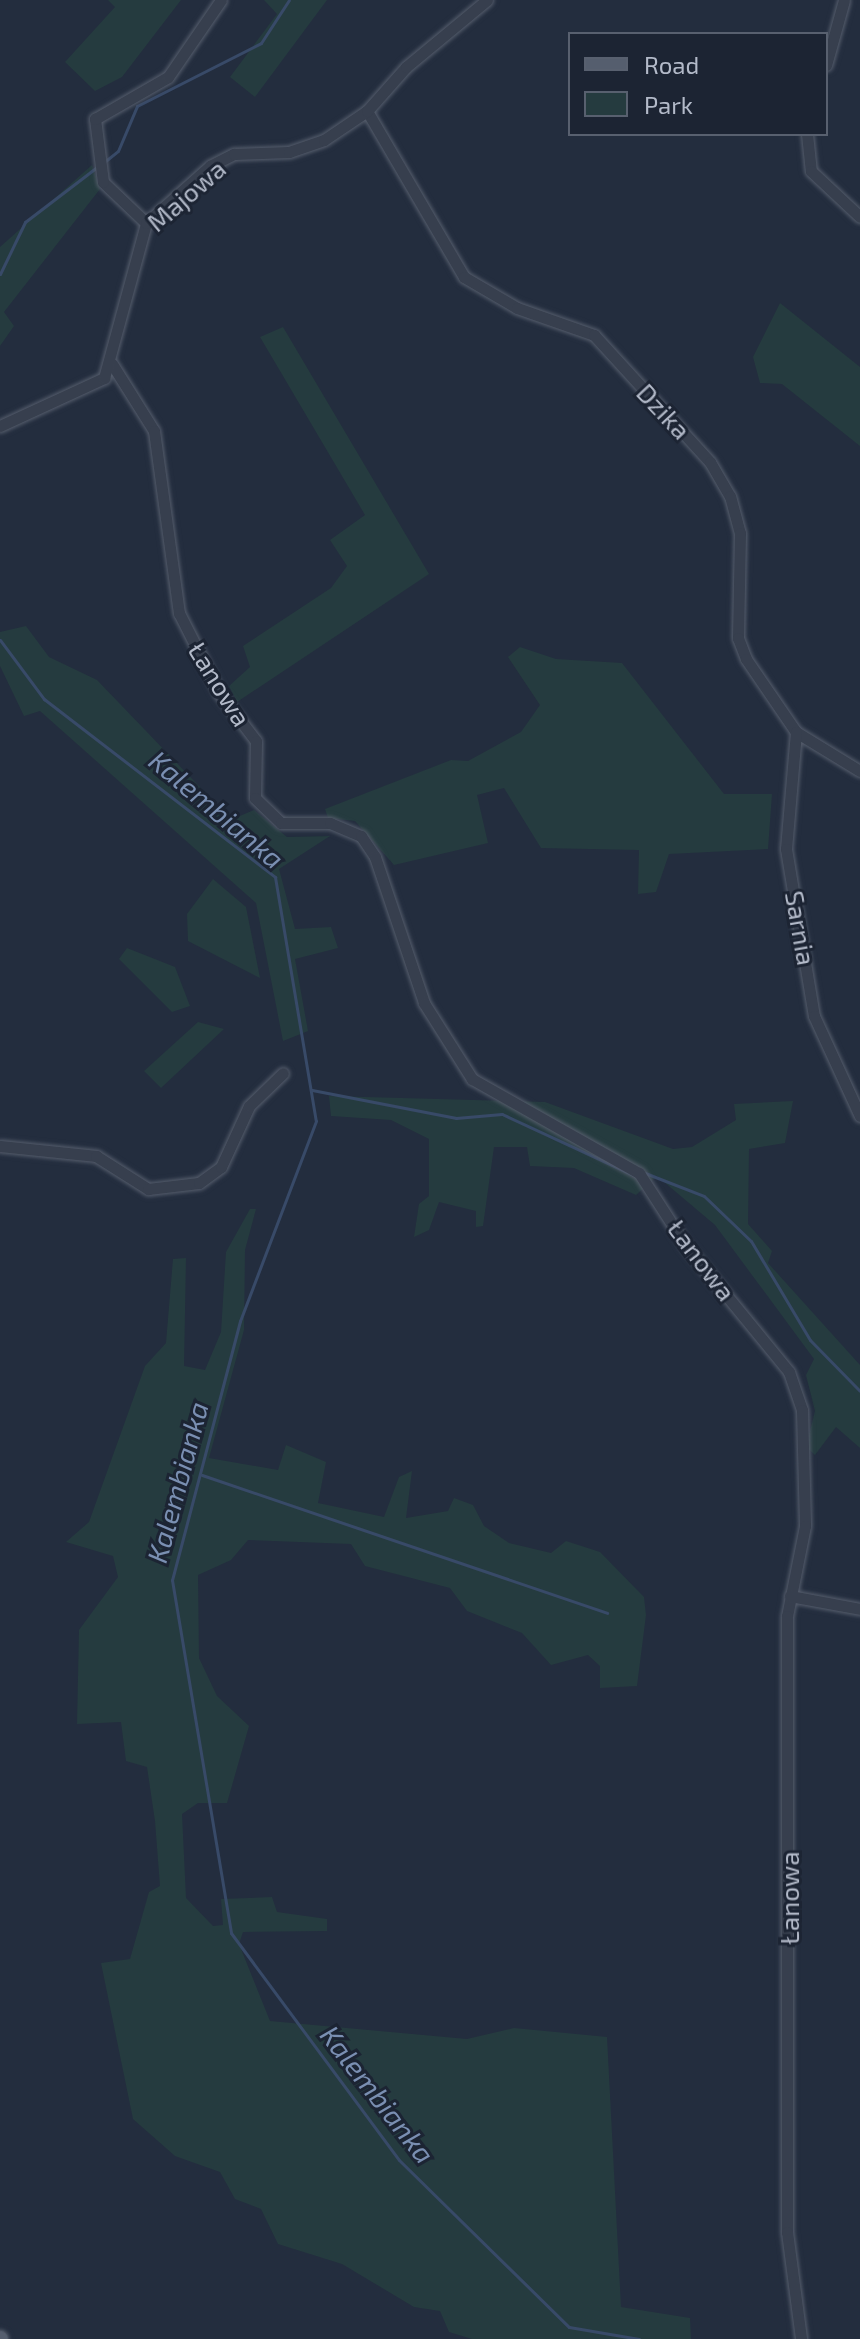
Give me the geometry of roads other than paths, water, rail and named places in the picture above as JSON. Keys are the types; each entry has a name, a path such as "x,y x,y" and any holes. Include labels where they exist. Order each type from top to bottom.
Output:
{"street":[{"path":"146,223 98,172 95,119 168,77 221,0"},
{"name":"Majowa","path":"112,364 146,223 221,159 306,149 367,111 406,67 487,0"},
{"path":"828,58 844,0"},
{"name":"Dzika","path":"367,111 464,277 517,308 594,335 723,479 744,572 738,638 796,732 860,771"},
{"path":"807,136 811,171 860,217"},
{"path":"0,426 89,389 112,364"},
{"name":"Łanowa","path":"112,364 154,431 179,613 220,694 256,741 255,798 281,823 330,823 361,836 375,857 415,984 472,1079 639,1173 686,1246 789,1372 802,1410 805,1526 790,1596 787,2232 801,2339"},
{"name":"Sarnia","path":"796,732 786,849 814,1016 860,1116"},
{"path":"0,1146 96,1156 148,1189 199,1183 221,1167 249,1106 283,1073"},
{"path":"790,1596 860,1609"}],"waterway":[{"name":"Kalembianka","path":"103,163 118,151 137,106 261,43 289,0"},
{"name":"Kalembianka","path":"0,274 25,222 97,167"},
{"name":"Kalembianka","path":"0,640 44,699 275,877 316,1121 240,1321 172,1580 231,1933 399,2160 569,2327 639,2339"},
{"path":"312,1090 456,1118 502,1114 638,1177"},
{"path":"645,1173 704,1196 751,1241 810,1340 860,1391"},
{"path":"202,1475 607,1613"}]}
